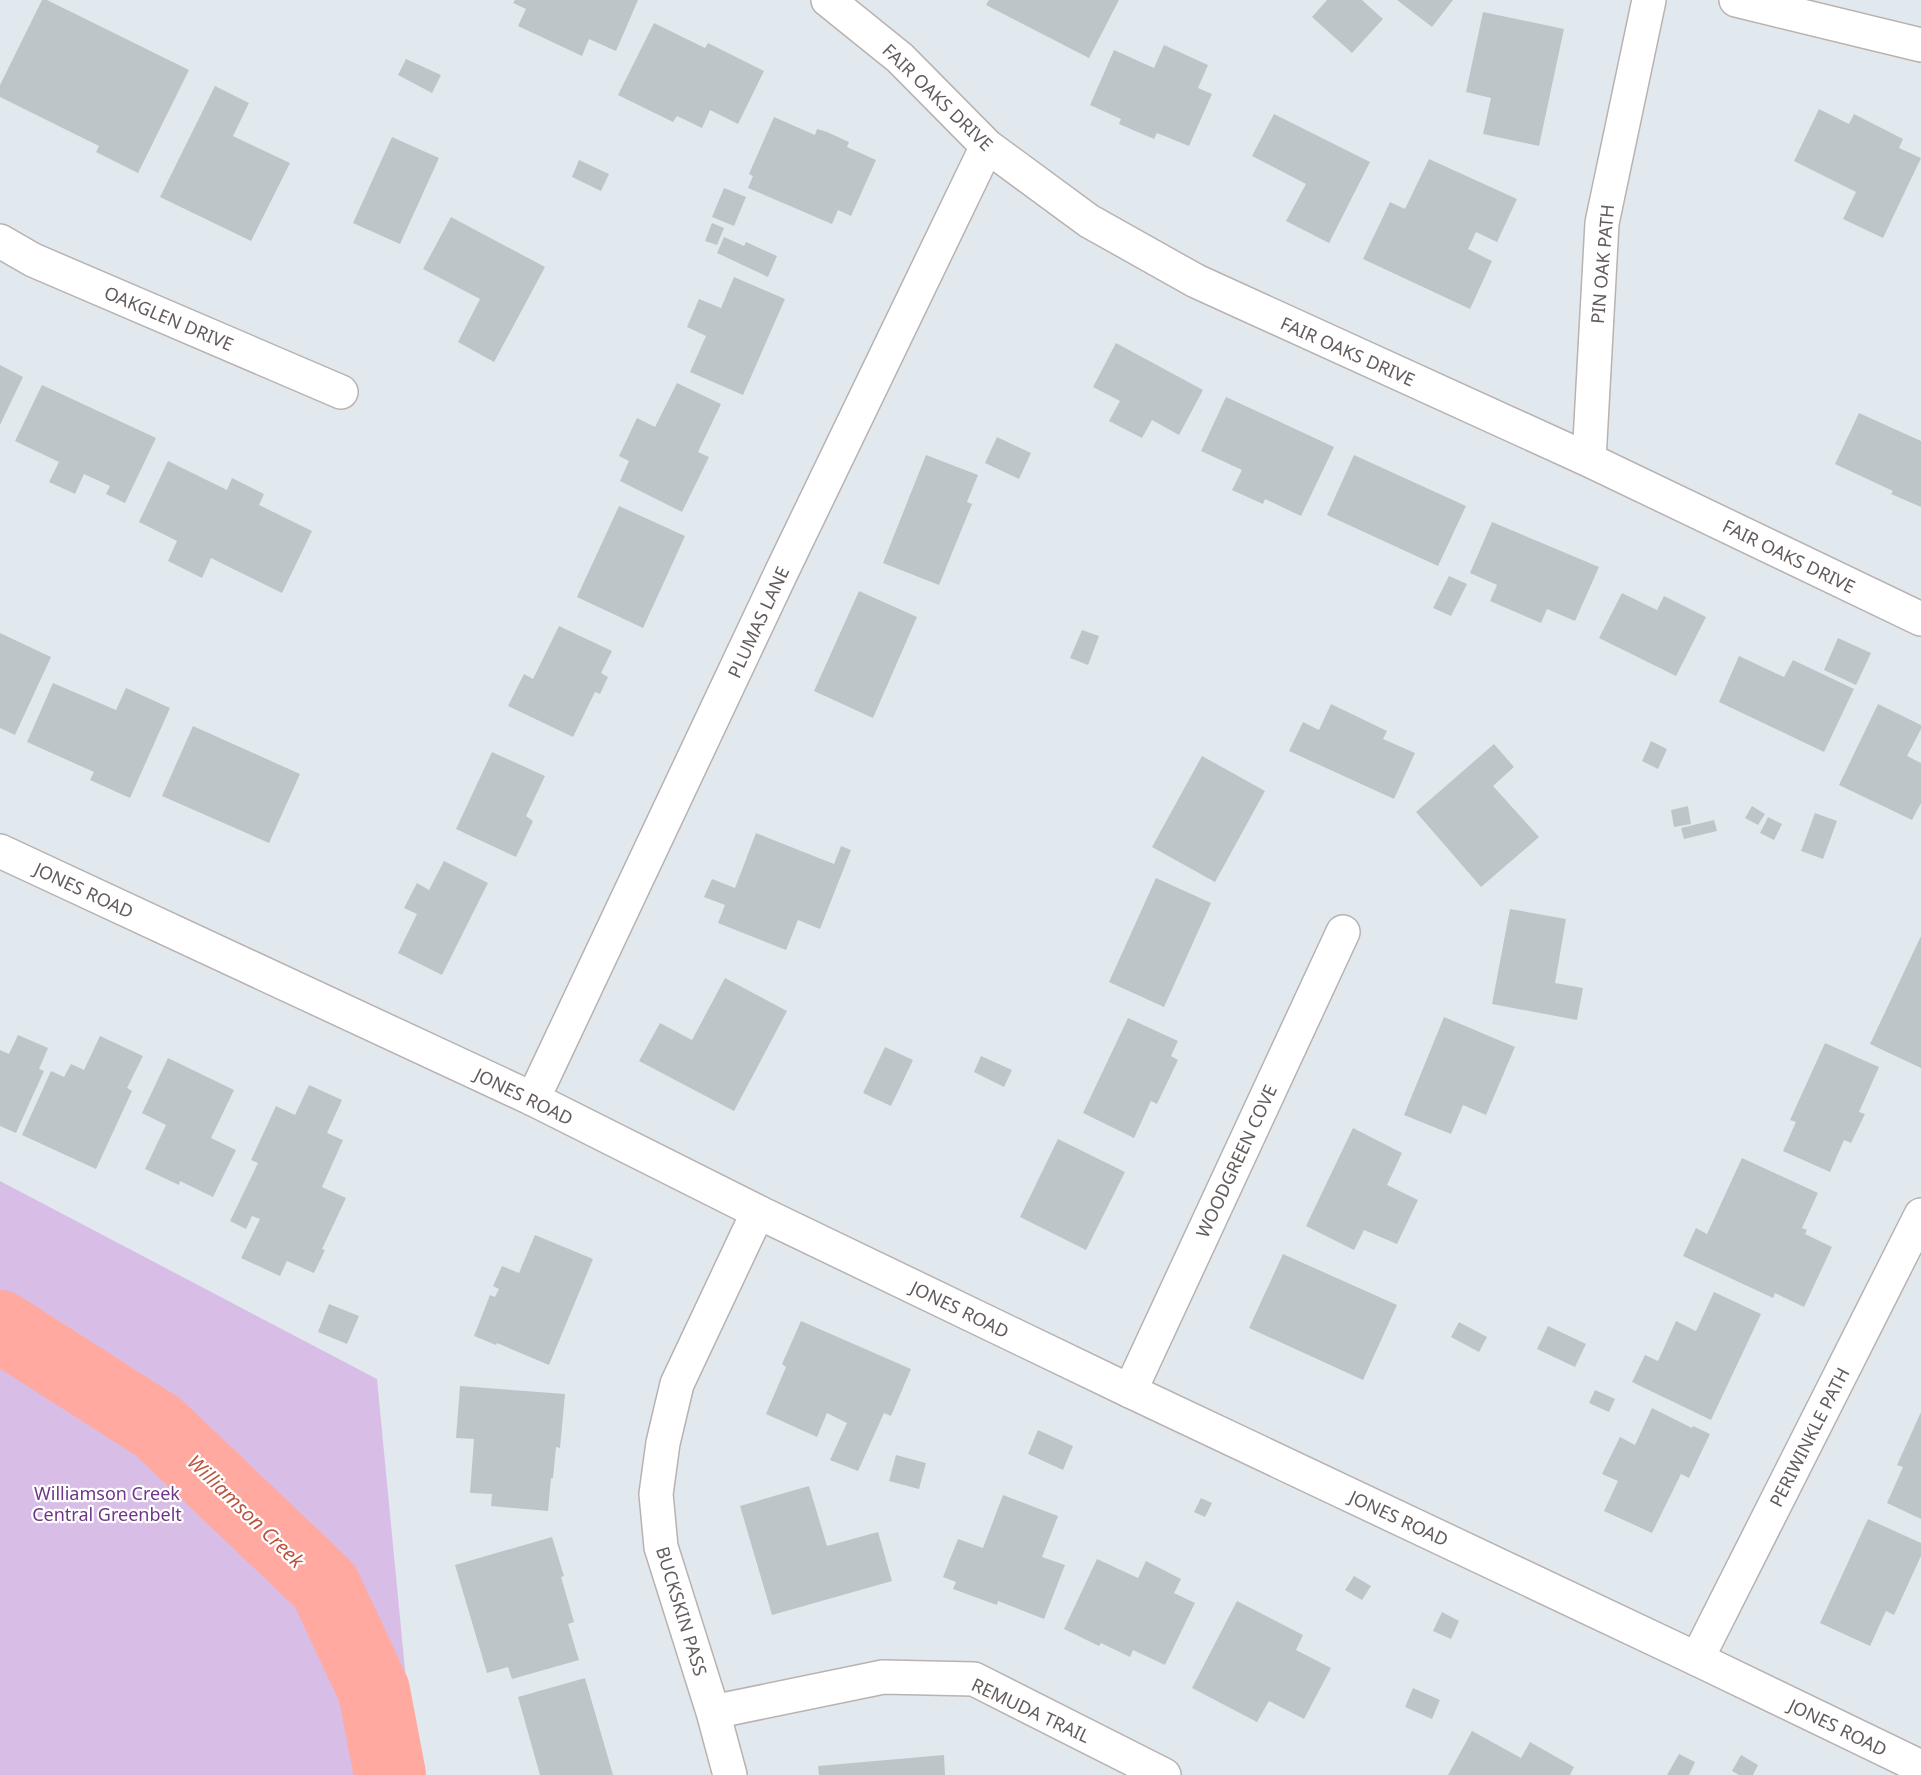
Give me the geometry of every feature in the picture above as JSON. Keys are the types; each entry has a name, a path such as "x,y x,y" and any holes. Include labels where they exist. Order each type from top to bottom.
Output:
{"street":[{"name":"FAIR OAKS DRIVE","path":"828,0 900,58 987,146 1089,221 1196,281 1589,460 1921,619"},
{"name":"PIN OAK PATH","path":"1589,460 1602,223 1649,0"},
{"path":"1736,0 1921,45"},
{"name":"PLUMAS LANE","path":"533,1099 782,571 987,146"},
{"name":"OAKGLEN DRIVE","path":"0,241 33,260 341,392"},
{"name":"JONES ROAD","path":"0,851 533,1099 758,1212 1921,1767"},
{"name":"WOODGREEN COVE","path":"1130,1391 1343,932"},
{"name":"BUCKSKIN PASS","path":"730,1775 713,1712 661,1548 656,1494 663,1443 677,1384 758,1212"},
{"name":"PERIWINKLE PATH","path":"1697,1659 1921,1215"},
{"name":"REMUDA TRAIL","path":"713,1712 884,1677 974,1679 1164,1775"}],"green space":[{"name":"Williamson Creek Central Greenbelt","path":"0,1181 377,1379 414,1763 412,1775 0,1775"}],"building":[{"path":"42,0 47,0 189,70 138,173 96,152 99,146 0,97 0,85"},
{"path":"515,0 638,0 616,51 589,39 582,56 518,26 526,9 513,3"},
{"path":"989,0 1119,0 1089,58 986,5"},
{"path":"1327,0 1362,0 1383,19 1352,53 1312,17"},
{"path":"1397,0 1453,0 1432,27"},
{"path":"1483,12 1564,29 1539,146 1483,134 1491,98 1466,92"},
{"path":"654,23 705,48 708,43 764,71 738,124 710,110 702,128 677,116 673,122 618,95"},
{"path":"1164,45 1208,65 1198,88 1212,94 1189,146 1157,133 1154,139 1119,124 1121,119 1090,105 1114,50 1154,68"},
{"path":"406,59 441,75 432,93 398,75"},
{"path":"215,86 249,103 233,136 290,163 251,241 160,197"},
{"path":"1819,109 1849,124 1854,114 1903,139 1899,148 1921,158 1883,238 1843,219 1856,192 1794,161"},
{"path":"1274,114 1370,162 1329,243 1286,221 1306,184 1252,156"},
{"path":"774,117 815,135 817,129 827,132 849,142 847,147 876,160 851,216 838,210 832,224 748,188 753,176 749,174"},
{"path":"392,137 439,158 400,244 353,223"},
{"path":"1429,159 1517,199 1497,242 1476,232 1468,249 1492,261 1470,309 1363,259 1390,202 1405,209"},
{"path":"579,160 609,174 601,191 572,177"},
{"path":"724,188 746,197 734,226 712,217"},
{"path":"451,217 545,267 494,362 458,342 480,299 423,269"},
{"path":"712,223 724,228 717,245 705,241"},
{"path":"724,237 744,246 746,242 777,256 768,277 717,253"},
{"path":"734,277 785,299 743,395 690,372 706,336 687,327 699,299 721,308"},
{"path":"1116,343 1203,390 1179,435 1152,420 1142,438 1109,421 1120,401 1093,387"},
{"path":"0,365 23,377 0,425"},
{"path":"677,383 721,404 698,452 709,457 682,512 620,481 629,461 619,456 637,418 655,427"},
{"path":"42,385 156,438 125,503 106,494 110,486 84,474 75,494 49,482 59,462 15,441"},
{"path":"1226,397 1334,447 1301,516 1265,499 1263,504 1232,490 1242,470 1201,451"},
{"path":"1859,413 1921,441 1921,507 1835,464"},
{"path":"997,437 1031,453 1019,479 985,463"},
{"path":"926,455 978,475 967,502 972,504 939,585 883,563"},
{"path":"1354,455 1466,506 1438,566 1327,515"},
{"path":"168,461 227,490 232,478 264,494 259,505 312,531 282,593 211,558 202,578 168,561 177,541 139,522"},
{"path":"619,506 685,536 643,628 577,597"},
{"path":"1492,522 1599,567 1575,621 1547,609 1541,623 1490,601 1497,585 1470,573"},
{"path":"1449,576 1467,584 1451,616 1433,608"},
{"path":"859,591 917,617 873,718 814,691"},
{"path":"1622,593 1657,610 1664,596 1706,617 1676,676 1599,638"},
{"path":"559,626 612,651 601,673 608,677 600,694 595,692 573,737 508,706 524,674 533,679"},
{"path":"1082,630 1099,636 1088,665 1070,658"},
{"path":"0,633 51,657 15,735 0,728"},
{"path":"1838,638 1871,653 1856,685 1824,670"},
{"path":"1739,656 1784,677 1793,660 1854,689 1824,752 1719,702"},
{"path":"53,683 116,710 126,688 170,708 130,798 90,780 94,772 27,742"},
{"path":"1331,704 1387,731 1383,739 1415,753 1394,799 1289,751 1303,722 1319,730"},
{"path":"1878,704 1921,725 1907,756 1921,763 1921,803 1912,820 1839,785"},
{"path":"193,726 300,774 269,843 162,796"},
{"path":"1651,741 1667,749 1658,769 1642,761"},
{"path":"1494,744 1514,767 1493,786 1539,837 1481,887 1416,812"},
{"path":"492,752 545,776 526,816 533,821 516,857 456,829"},
{"path":"1202,756 1265,791 1215,882 1152,847"},
{"path":"1688,806 1691,824 1674,827 1671,810"},
{"path":"1752,806 1765,814 1758,825 1745,818"},
{"path":"1815,813 1837,821 1823,859 1801,851"},
{"path":"1768,817 1782,824 1774,840 1760,833"},
{"path":"1714,820 1717,831 1684,839 1681,828"},
{"path":"756,833 834,864 841,846 851,850 820,929 798,920 786,950 718,923 725,905 704,897 712,879 735,888"},
{"path":"444,861 488,883 442,975 398,953 417,914 404,908 417,883 429,890"},
{"path":"1156,878 1211,903 1164,1007 1109,982"},
{"path":"1510,909 1566,919 1555,983 1583,988 1577,1020 1492,1004"},
{"path":"1921,936 1921,1068 1870,1044"},
{"path":"725,978 787,1011 734,1111 639,1061 660,1023 692,1040"},
{"path":"1444,1017 1515,1047 1486,1115 1463,1105 1451,1134 1404,1115"},
{"path":"1128,1018 1178,1041 1171,1056 1178,1060 1157,1104 1151,1101 1134,1138 1083,1113"},
{"path":"18,1035 48,1048 39,1069 44,1071 16,1133 0,1126 0,1050 9,1054"},
{"path":"100,1036 143,1056 127,1088 132,1091 96,1169 22,1135 51,1071 64,1077 71,1064 84,1070"},
{"path":"1825,1043 1879,1067 1859,1112 1865,1114 1851,1143 1844,1140 1830,1172 1783,1151 1796,1122 1790,1120"},
{"path":"885,1047 913,1060 891,1106 863,1093"},
{"path":"981,1056 1012,1070 1004,1087 974,1072"},
{"path":"168,1058 234,1090 211,1138 236,1150 213,1197 180,1181 179,1185 145,1169 166,1125 142,1113"},
{"path":"309,1085 342,1100 327,1133 343,1140 322,1187 346,1198 322,1249 325,1250 314,1273 287,1261 280,1276 241,1258 260,1219 252,1216 246,1229 230,1221 258,1163 251,1160 276,1106 295,1115"},
{"path":"1353,1128 1402,1153 1387,1185 1418,1200 1397,1244 1364,1230 1354,1250 1306,1226"},
{"path":"1058,1139 1125,1172 1086,1250 1020,1217"},
{"path":"1742,1158 1818,1193 1802,1228 1807,1230 1805,1234 1832,1247 1804,1307 1775,1293 1773,1298 1683,1256 1696,1228 1707,1234"},
{"path":"535,1235 593,1259 549,1365 474,1336 490,1295 495,1297 499,1289 493,1286 502,1266 519,1273"},
{"path":"1283,1254 1397,1305 1363,1380 1249,1328"},
{"path":"1714,1292 1761,1314 1711,1420 1632,1382 1645,1355 1658,1361 1676,1321 1696,1331"},
{"path":"329,1304 359,1316 347,1344 318,1332"},
{"path":"801,1321 911,1369 891,1416 884,1413 858,1471 830,1460 847,1423 827,1413 817,1437 766,1414 786,1367 782,1364"},
{"path":"1459,1322 1487,1337 1479,1352 1451,1337"},
{"path":"1548,1326 1586,1344 1575,1367 1537,1349"},
{"path":"460,1386 565,1394 560,1448 556,1447 548,1511 491,1506 492,1494 470,1493 474,1439 456,1438"},
{"path":"1595,1390 1615,1399 1609,1412 1589,1403"},
{"path":"1652,1408 1692,1428 1693,1426 1710,1434 1689,1478 1681,1474 1652,1533 1604,1511 1618,1481 1602,1474 1620,1437 1635,1445"},
{"path":"1921,1412 1921,1519 1887,1503 1903,1467 1897,1465"},
{"path":"1038,1430 1073,1446 1063,1470 1028,1454"},
{"path":"896,1455 926,1463 919,1489 889,1481"},
{"path":"809,1486 827,1546 878,1532 892,1581 772,1615 740,1506"},
{"path":"1003,1495 1058,1516 1042,1557 1065,1565 1044,1619 998,1601 997,1605 953,1589 956,1582 943,1577 958,1539 983,1548"},
{"path":"1201,1498 1212,1503 1205,1517 1194,1512"},
{"path":"1868,1519 1921,1543 1921,1556 1894,1615 1886,1611 1870,1646 1820,1623"},
{"path":"552,1537 564,1576 561,1577 574,1622 568,1624 579,1660 512,1679 508,1667 487,1673 455,1565"},
{"path":"1097,1559 1138,1578 1146,1561 1181,1579 1174,1593 1195,1603 1165,1665 1133,1650 1130,1657 1101,1643 1099,1646 1064,1629"},
{"path":"1354,1576 1371,1586 1362,1600 1345,1590"},
{"path":"1237,1601 1303,1635 1296,1650 1331,1668 1304,1719 1269,1701 1257,1722 1192,1688"},
{"path":"1442,1612 1459,1621 1451,1639 1433,1631"},
{"path":"585,1678 613,1775 540,1775 518,1697"},
{"path":"1413,1688 1440,1700 1432,1719 1405,1707"},
{"path":"1472,1731 1521,1758 1530,1742 1574,1767 1570,1775 1448,1775"},
{"path":"1679,1754 1695,1762 1689,1775 1667,1775"},
{"path":"944,1755 945,1775 819,1775 818,1766"},
{"path":"1741,1755 1758,1765 1753,1775 1739,1775 1732,1771"}],"waterway":[{"name":"Williamson Creek","path":"0,1326 158,1427 325,1586 374,1691 390,1775"}]}
